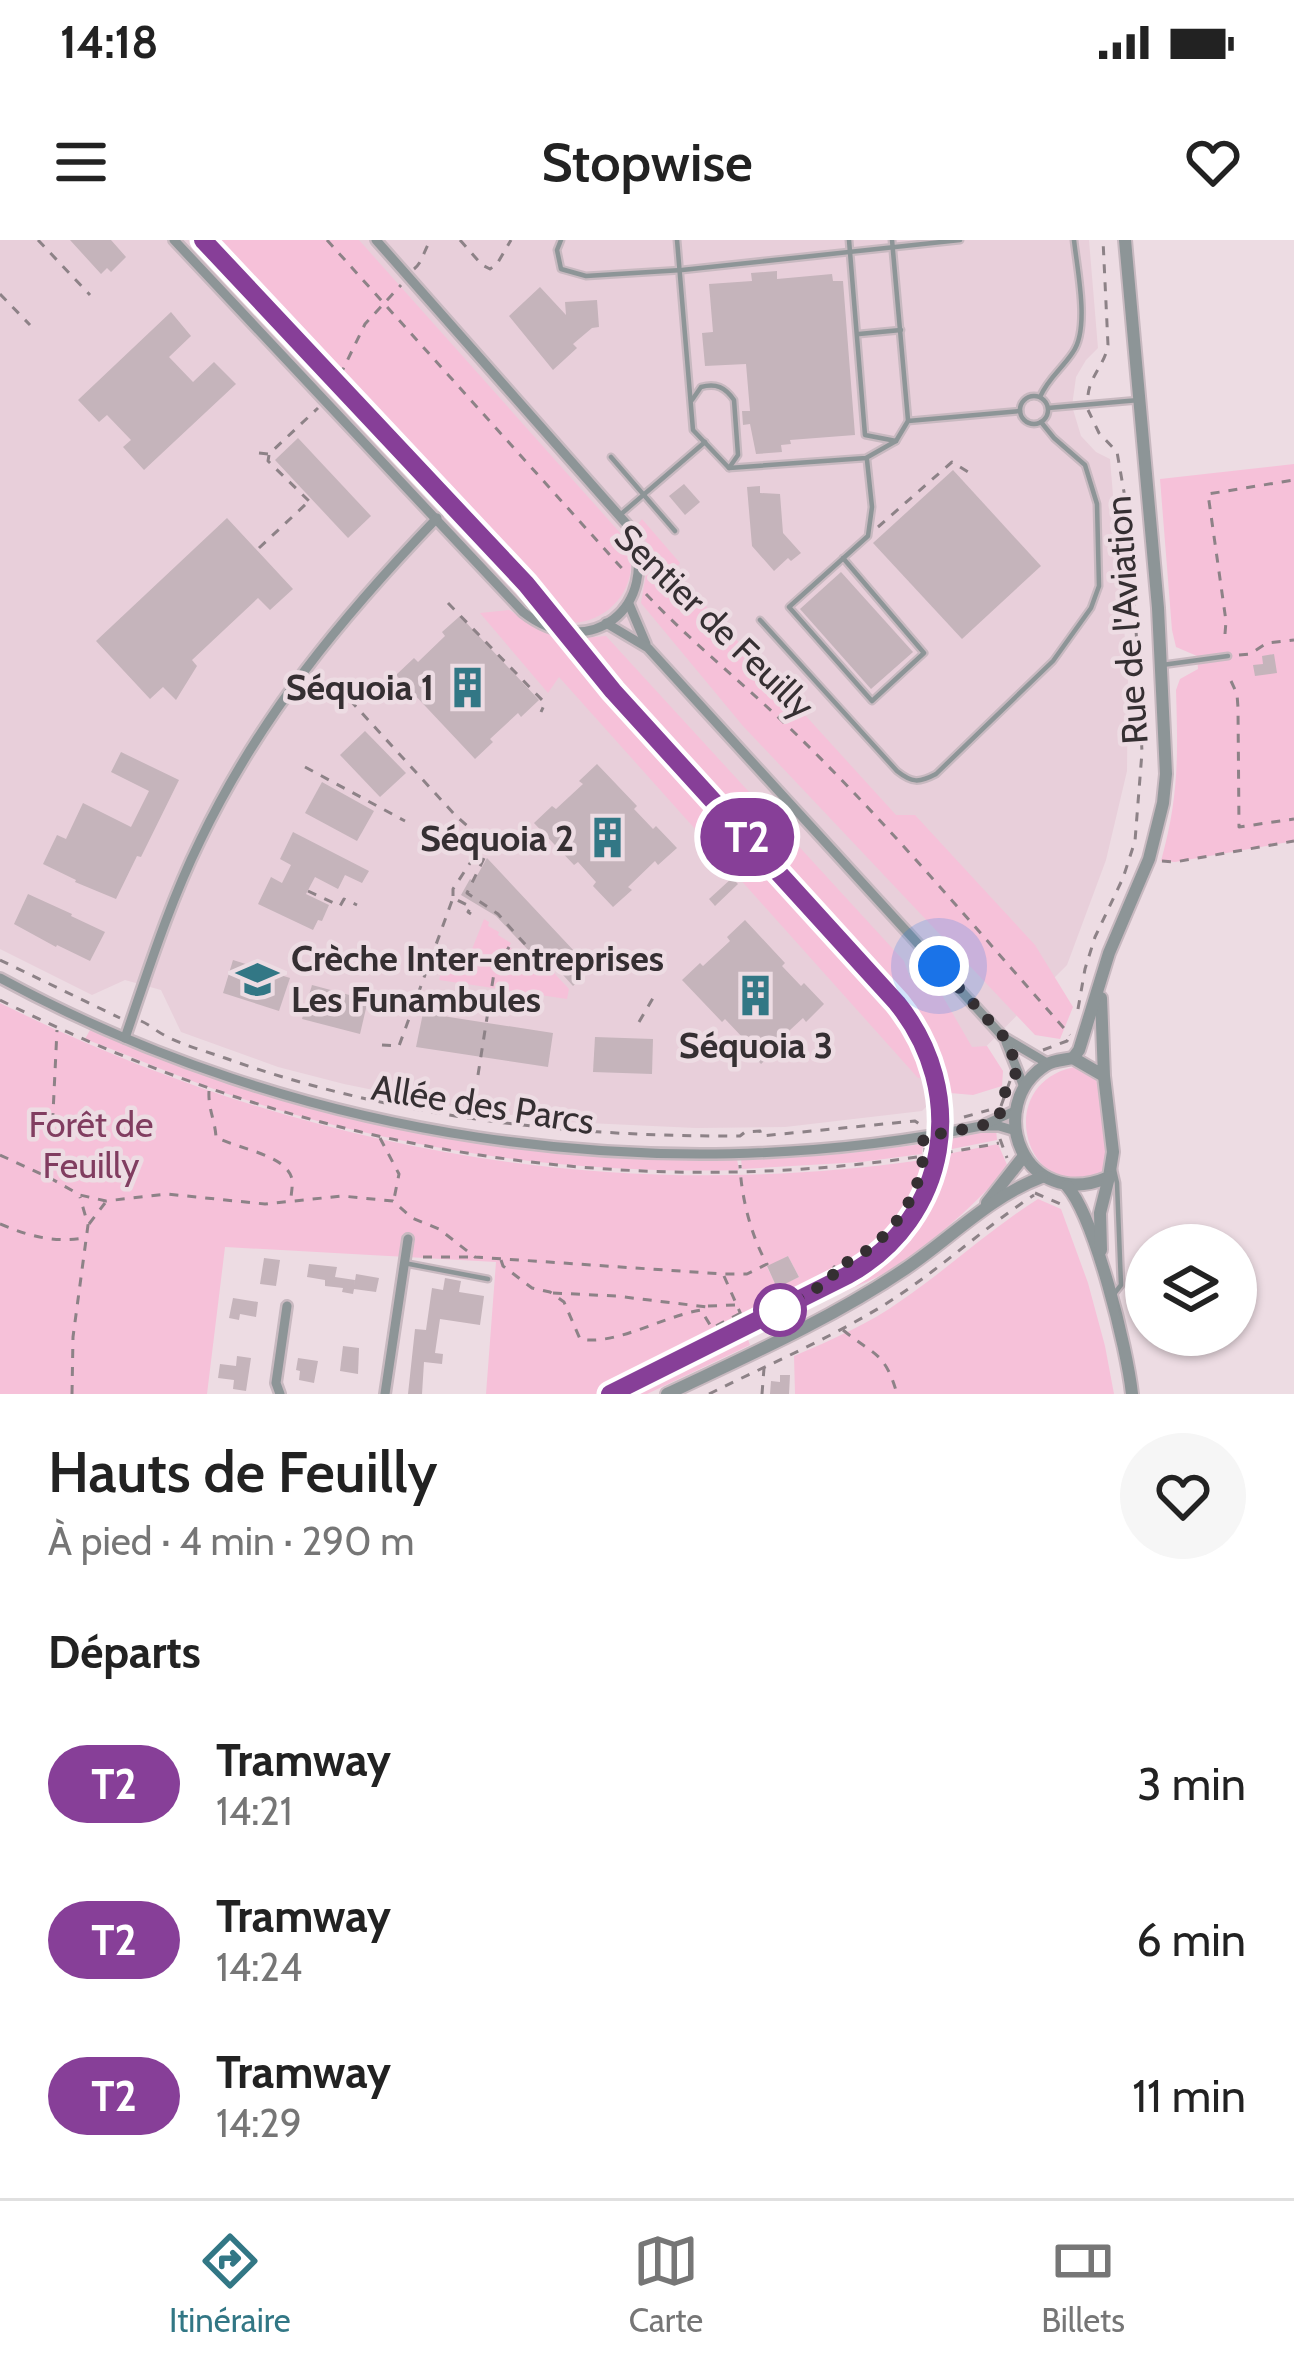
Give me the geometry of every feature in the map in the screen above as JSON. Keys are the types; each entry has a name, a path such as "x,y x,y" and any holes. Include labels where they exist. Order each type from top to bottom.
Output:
{"street":[{"path":"174,240 523,612 556,630 588,630 606,623 628,603 638,585 640,564 631,529 376,240"},
{"name":"Rue de l'Aviation","path":"1073,1058 1109,953 1149,859 1166,774 1162,665 1125,240"},
{"path":"125,1038 193,856 263,728 322,645 437,518"},
{"path":"628,603 648,648 1004,1037 1047,1064"},
{"path":"606,623 648,648"},
{"name":"Allée des Parcs","path":"0,978 125,1038 267,1089 379,1118 527,1145 739,1154 850,1147 981,1126 1017,1110"},
{"name":"Rue de l'Aviation","path":"1101,985 1111,1171 1098,1230 1104,1275"},
{"path":"1004,1037 1024,1087"},
{"path":"1104,1076 1073,1058 1047,1064 1024,1087 1016,1131 1023,1157 1042,1177 1067,1186 1089,1186 1111,1171"},
{"name":"Allée des Parcs","path":"1000,1116 1016,1131"},
{"path":"982,1209 1023,1157"},
{"path":"667,1394 850,1304 905,1269 982,1209 1042,1177"},
{"name":"Rue de l'Aviation","path":"1067,1186 1077,1197 1104,1275 1129,1365 1132,1394"},
{"path":"385,1394 408,1239"},
{"path":"280,1394 276,1383 287,1306"}],"lane":[{"path":"561,240 557,250 561,268 586,276 960,240"},
{"path":"677,240 693,430 728,468"},
{"path":"849,240 865,435 896,441"},
{"path":"1040,398 1046,382 1080,337 1074,240"},
{"path":"728,468 866,458 896,441 908,421 892,244"},
{"path":"857,334 901,330"},
{"path":"691,403 701,387 711,384 721,386 734,400 738,454 728,468"},
{"path":"1028,397 1040,398 1048,408 1041,422 1028,423 1020,411 1028,397"},
{"path":"1048,408 1138,400"},
{"path":"908,421 1020,411"},
{"path":"760,620 897,771 910,781 922,782 936,774 1052,661 1090,608 1099,586 1097,504 1085,465 1041,422"},
{"path":"620,515 705,442"},
{"path":"611,457 676,531"},
{"path":"843,558 924,653 872,701 789,608 843,558 868,536 872,507 866,458"},
{"path":"1162,665 1228,656"},
{"path":"1111,1171 1117,1183 1121,1285 1111,1298"},
{"path":"404,1263 488,1279"}],"path":[{"path":"38,240 90,295"},
{"name":"Sentier de Feuilly","path":"327,240 682,633 799,737 1070,1035 1033,1057"},
{"path":"460,240 490,268 511,240"},
{"path":"1077,1018 1095,937 1135,841 1142,752 1124,492 1117,452 1090,420 1087,405 1089,387 1106,359 1108,345 1103,240"},
{"path":"0,294 29,325"},
{"path":"259,548 308,502 268,460 269,454 332,394 365,324 384,302"},
{"path":"259,453 269,454"},
{"path":"868,536 952,462 973,475"},
{"path":"1225,634 1208,494 1294,481"},
{"path":"448,603 545,703 542,712"},
{"path":"1228,656 1294,640"},
{"path":"1231,681 1238,708 1239,827 1294,819"},
{"path":"350,700 447,812 490,847"},
{"path":"305,767 405,820"},
{"path":"1149,859 1174,862 1294,842"},
{"path":"382,1045 399,1046 454,898 453,889 480,848 502,850 509,844"},
{"path":"490,847 466,892 498,914 532,952"},
{"path":"308,891 340,906 344,899 356,905"},
{"path":"454,898 471,907 471,914"},
{"path":"478,1075 494,973 509,947"},
{"path":"0,960 96,1008 148,1023 171,1038 229,1060 401,1106 610,1135 740,1136 760,1131 760,1136 795,1135 915,1121 922,1126 926,1156 907,1207 861,1255 835,1267 832,1279 806,1293"},
{"path":"639,1022 653,998"},
{"path":"50,1178 58,1029"},
{"path":"422,1265 427,1256 475,1257 747,1274 767,1264 758,1249 740,1172 926,1156 1000,1142 1007,1085 1019,1069"},
{"path":"209,1089 208,1108 216,1137 282,1163 292,1177 291,1202"},
{"path":"963,1118 1000,1116"},
{"path":"380,1138 399,1174 394,1201"},
{"path":"0,1155 80,1195 106,1201 167,1193 266,1204 342,1196 394,1201 412,1218 439,1229 475,1257"},
{"path":"73,1394 73,1337 88,1225 80,1195"},
{"path":"88,1225 106,1201"},
{"path":"0,1224 59,1242 87,1238"},
{"path":"500,1259 532,1288 552,1293 704,1308"},
{"path":"723,1274 742,1317 771,1302 778,1289"},
{"path":"552,1293 564,1302 580,1339 592,1341 678,1314 736,1305"},
{"path":"704,1308 712,1328 740,1313"},
{"path":"725,1321 732,1330 759,1316"},
{"path":"752,1336 764,1327"},
{"path":"842,1329 878,1353 889,1368 897,1394"},
{"path":"762,1394 763,1360"}],"shaded area":[{"path":"0,240 1089,240 1098,348 1076,377 1072,406 1081,436 1110,459 1128,676 1127,771 1106,860 1067,965 922,1111 785,1127 696,1128 566,1122 472,1110 344,1084 278,1067 181,1032 161,990 125,980 92,995 0,949"}],"green space":[{"path":"192,240 359,240 622,535 630,554 630,573 613,605 581,622 561,622 542,614"},
{"path":"1294,464 1294,841 1161,861 1176,776 1176,690 1180,679 1198,669 1197,656 1176,647 1172,630 1160,479"},
{"path":"642,519 680,563 674,571 896,815 915,815 1035,945 1073,1007 1060,1039 1035,1035 743,726 641,603 650,550 638,524"},
{"path":"509,610 560,640 606,636 904,961 910,978 942,995 972,1047 987,1046 1003,1071 1002,1086 973,1095 950,1093 945,1077 918,1078 559,677 548,693 480,613"},
{"path":"484,919 511,943 509,947 527,957 525,961 542,960 569,989 567,999 439,980 442,967 462,974"},
{"name":"Forêt de Feuilly","path":"0,1003 110,1053 221,1095 334,1128 449,1153 565,1169 682,1175 929,1163 932,1157 998,1144 1008,1167 947,1228 877,1277 842,1293 831,1269 831,1276 745,1318 736,1307 750,1345 647,1394 486,1394 496,1262 225,1247 207,1394 0,1394","holes":["788,1256 799,1277 777,1287 767,1267"]},
{"path":"90,1030 253,1089 420,1132 559,1153 737,1159 739,1170 608,1168 412,1143 222,1092 85,1039"},
{"path":"1079,1066 1095,1076 1108,1137 1105,1173 1087,1180 1065,1179 1046,1169 1033,1152 1027,1132 1027,1111 1035,1091 1052,1075"},
{"path":"996,1129 997,1140 927,1154 925,1142"},
{"path":"923,1144 922,1154 742,1169 741,1159"},
{"path":"1038,1199 1061,1209 1088,1283 1114,1394 795,1394 794,1356 889,1309"}],"building":[{"path":"70,240 111,240 126,257 111,272 107,268 101,274"},
{"path":"777,271 777,279 832,274 833,281 843,281 855,435 790,440 791,444 781,445 782,452 756,454 750,424 743,425 742,411 750,411 746,364 705,366 702,333 713,332 709,284 752,281 751,273"},
{"path":"540,287 566,315 565,302 597,300 599,327 573,344 577,348 553,370 509,316"},
{"path":"171,312 191,336 169,357 193,382 214,362 236,384 144,470 123,447 131,440 107,415 99,422 78,400"},
{"path":"298,438 371,516 348,538 275,460"},
{"path":"953,470 1041,566 962,639 873,543"},
{"path":"684,484 700,502 685,515 669,496"},
{"path":"760,486 760,493 780,494 783,533 801,553 774,571 752,546 747,487"},
{"path":"227,518 293,589 270,610 258,598 192,660 197,666 176,700 163,687 150,699 96,641"},
{"path":"841,572 913,652 871,689 800,609"},
{"name":"Séquoia 1","path":"460,616 539,700 521,717 518,713 475,759 396,675 414,658 418,662"},
{"path":"1274,654 1277,673 1255,676 1253,665 1263,664 1262,656"},
{"path":"365,731 406,773 380,797 340,755"},
{"path":"121,752 179,780 116,899 43,864 57,835 66,839 83,803 131,827 149,791 111,772"},
{"name":"Séquoia 2","path":"597,764 653,829 656,826 677,848 658,865 655,861 613,907 578,862 574,865 534,823 583,784 579,781"},
{"path":"322,782 374,811 357,841 305,813"},
{"path":"293,832 369,871 362,883 345,875 338,889 315,877 306,894 329,905 313,930 258,904 271,877 282,883 291,865 280,859"},
{"path":"487,858 591,969 573,986 544,954 540,958 534,950 531,953 496,916 461,895"},
{"path":"732,878 738,884 715,906 709,899"},
{"path":"28,894 105,932 90,961 14,924"},
{"name":"Séquoia 3","path":"745,920 785,963 782,966 824,1004 776,1043 779,1047 761,1064 741,1042 744,1039 682,980 730,941 727,937"},
{"path":"233,960 290,978 279,1011 223,993"},
{"path":"312,985 368,1000 360,1034 302,1019"},
{"path":"423,1013 553,1033 548,1067 416,1047"},
{"path":"595,1037 653,1039 652,1074 593,1072"},
{"path":"788,1256 799,1277 777,1288 767,1266"},
{"path":"264,1258 280,1260 276,1286 260,1284"},
{"path":"309,1264 337,1267 335,1277 355,1280 354,1287 356,1274 379,1278 376,1292 354,1289 353,1294 325,1286 325,1280 307,1277"},
{"path":"445,1278 461,1281 459,1292 484,1296 480,1325 440,1319 435,1353 443,1354 442,1364 424,1362 422,1394 408,1394 415,1329 426,1330 432,1288 443,1290"},
{"path":"233,1298 258,1302 256,1317 229,1318"},
{"path":"343,1346 359,1348 358,1374 340,1371"},
{"path":"237,1356 251,1358 246,1391 233,1389 234,1380 218,1378 220,1364 236,1366"},
{"path":"298,1358 318,1361 314,1383 299,1380"},
{"path":"780,1375 790,1375 789,1394 770,1394 771,1381 780,1382"}],"tram line":[{"path":"203,240 526,583 613,691 897,1003 920,1039 934,1076 940,1114 938,1151 928,1187 909,1221 883,1250 849,1275 610,1394"},
{"name":"T2","path":"203,240 535,593 613,691 897,1003 929,1056 940,1101 938,1154 922,1199 892,1242 860,1269 610,1394"}],"place":[{"name":"Séquoia 1","path":"468,687"},
{"name":"Séquoia 2","path":"608,838"},
{"name":"Crèche Inter-entreprises Les Funambules","path":"257,979"},
{"name":"Séquoia 3","path":"756,995"}],"route":[{"path":"780,1310 832,1279 835,1267 861,1255 888,1232 907,1207 920,1177 926,1156 923,1137 981,1126 999,1117 1007,1085 1019,1069 1004,1037 939,966"}]}
